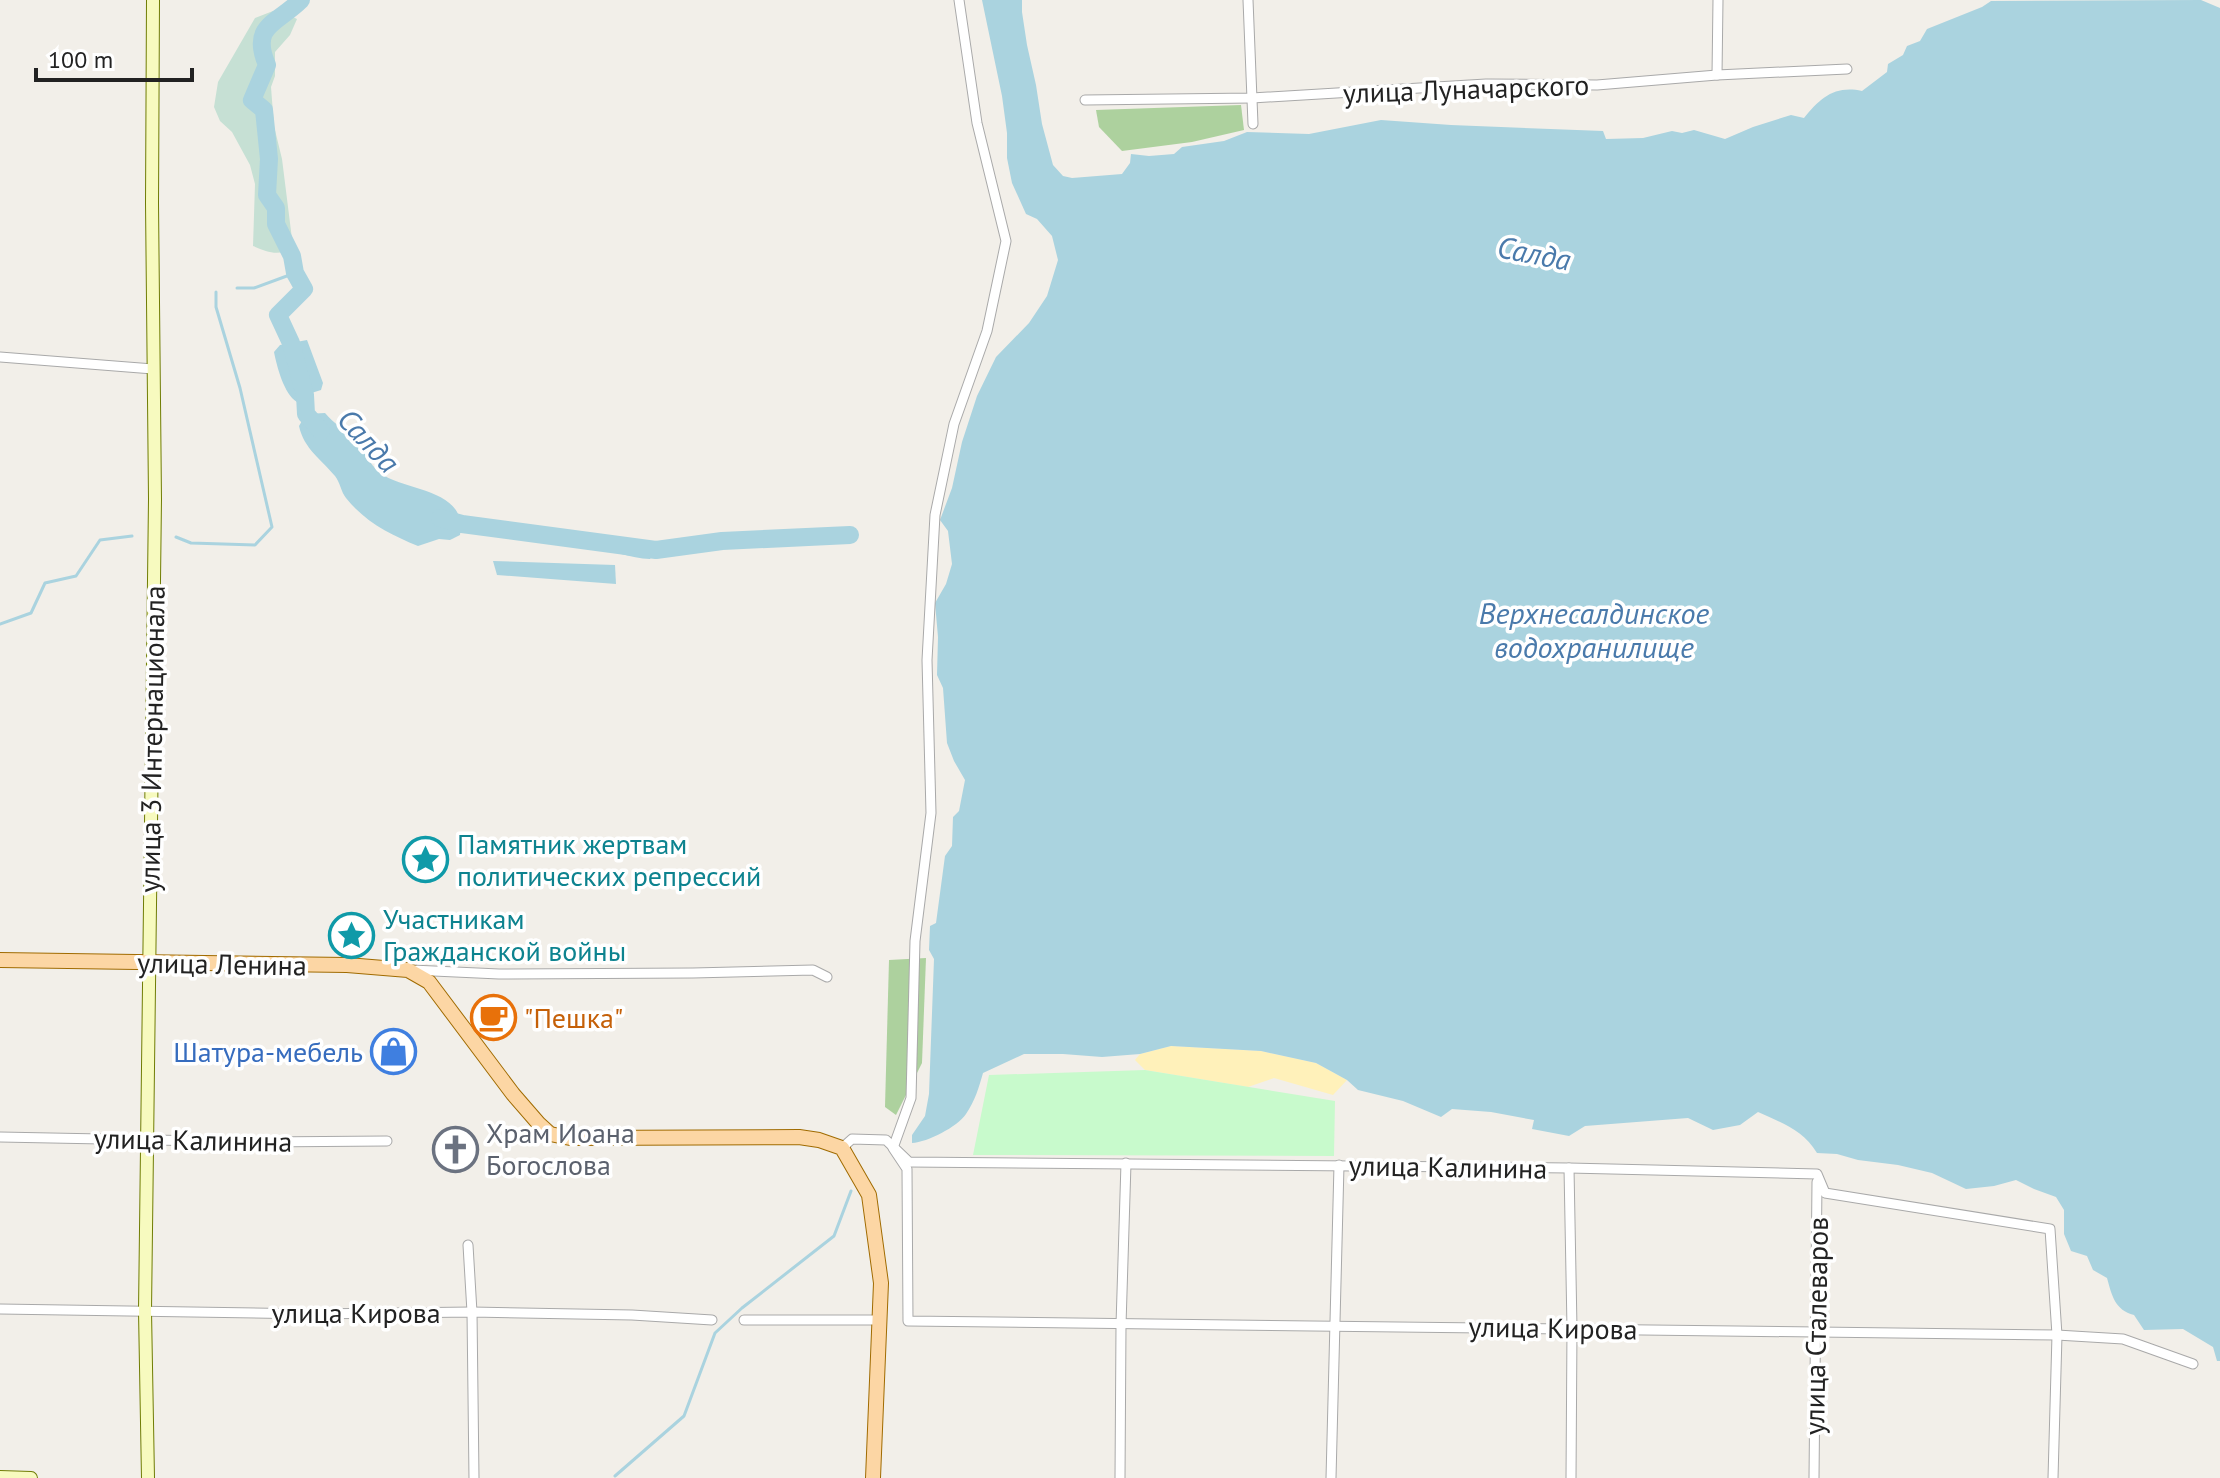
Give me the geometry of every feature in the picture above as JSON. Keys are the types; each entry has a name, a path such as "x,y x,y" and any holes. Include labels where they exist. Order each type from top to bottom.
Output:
{"main road":[{"name":"улица 3 Интернационала","path":"148,1478 145,1311 155,499 153,0"},
{"name":"улица Ленина","path":"0,960 347,965 408,970"},
{"path":"408,970 429,982 513,1094 550,1134 570,1138 799,1137 842,1148 869,1195 881,1283 873,1478"},
{"path":"0,1477 31,1478"}],"street":[{"path":"893,1148 911,1098 915,941 931,813 927,660 935,515 954,424 987,331 1006,241 977,123 959,0"},
{"path":"1248,0 1253,124"},
{"path":"1717,75 1718,0"},
{"name":"улица Луначарского","path":"1085,100 1252,98 1486,84 1597,85 1847,69"},
{"path":"0,357 153,369"},
{"name":"улица Ленина","path":"408,970 529,974 813,970 827,977"},
{"name":"улица Калинина","path":"0,1137 387,1141"},
{"name":"улица Калинина","path":"842,1148 852,1139 886,1140 909,1162 1569,1168 1817,1174"},
{"name":"улица Кирова","path":"893,1148 907,1169 908,1321 2057,1335 2123,1339 2193,1364"},
{"path":"1120,1478 1126,1163"},
{"path":"1331,1478 1339,1165"},
{"path":"1569,1168 1571,1478"},
{"path":"1817,1174 1825,1193 2050,1229 2057,1335 2053,1478"},
{"name":"улица Сталеваров","path":"1814,1478 1817,1174"},
{"path":"468,1245 474,1478"},
{"name":"улица Кирова","path":"0,1309 311,1314 472,1312 712,1320"},
{"path":"744,1320 880,1320"}],"green space":[{"path":"273,11 297,19 290,35 275,52 275,76 271,87 293,247 278,253 253,246 255,184 250,165 214,107 218,82 255,18"},
{"path":"1241,105 1244,130 1192,142 1122,151 1099,127 1096,110"},
{"path":"926,958 922,1063 896,1115 885,1107 889,960"},
{"path":"1145,1070 1335,1101 1334,1156 973,1155 989,1075"}],"sand":[{"path":"1171,1046 1261,1051 1316,1063 1347,1080 1333,1095 1274,1078 1248,1087 1145,1070 1135,1060 1140,1054"}],"water":[{"name":"Верхнесалдинское водохранилище","path":"982,0 1022,0 1027,45 1053,165 1063,176 1072,178 1122,174 1130,163 1131,154 1174,154 1182,147 1224,141 1247,132 1309,134 1381,120 1603,131 1606,139 1643,138 1672,131 1682,133 1694,130 1725,139 1791,115 1804,118 1822,99 1836,92 1862,91 1887,72 1888,64 1903,55 1907,46 1920,41 1927,29 1991,1 2201,0 2220,8 2220,1361 2217,1361 2213,1347 2183,1329 2144,1330 2134,1315 2118,1306 2107,1278 2093,1270 2087,1256 2071,1251 2064,1234 2064,1210 2056,1197 2016,1180 1966,1189 1932,1173 1837,1154 1817,1153 1799,1133 1758,1112 1740,1125 1713,1130 1688,1118 1585,1126 1569,1136 1532,1129 1534,1120 1491,1112 1452,1109 1441,1117 1403,1101 1358,1090 1347,1080 1316,1063 1261,1051 1171,1046 1140,1054 1102,1057 1024,1054 983,1073 972,1104 956,1124 934,1137 912,1143 912,1135 925,1116 929,1094 934,959 929,950 930,926 936,923 945,856 952,846 953,817 959,811 965,780 947,743 943,688 937,675 935,603 946,584 952,564 948,531 940,520 977,396 996,357 1029,323 1047,296 1058,260 1052,236 1037,219 1026,214 1012,183 1002,96"},
{"path":"307,340 323,383 321,390 305,395 297,402 285,387 274,352 280,345"},
{"path":"325,413 353,438 380,473 433,494 455,508 460,520 460,535 418,546 388,532 361,514 301,434 299,426 306,414"},
{"path":"605,538 648,543 655,545 656,550 650,559 628,556 595,542"},
{"path":"493,561 615,565 616,584 497,575"}],"waterway":[{"name":"Салда","path":"301,0 264,33 263,52 267,65 252,100 264,110 269,159 267,195 276,208 276,224 304,289 278,315 291,343 305,395 306,414 321,431"},
{"path":"237,288 254,288 295,273"},
{"path":"176,537 191,543 255,545 272,527 240,388 216,307 216,292"},
{"name":"Салда","path":"440,518 462,524 656,550 722,541 850,535"},
{"path":"0,624 31,613 45,583 76,576 100,540 132,536"},
{"path":"615,1476 684,1416 715,1333 834,1236 851,1191"}],"place":[{"name":"Памятник жертвам политических репрессий","path":"426,860"},
{"name":"Участникам Гражданской войны","path":"352,935"},
{"name":"\"Пешка\"","path":"493,1018"},
{"name":"Шатура-мебель","path":"394,1052"},
{"name":"Храм Иоана Богослова","path":"455,1149"}]}
